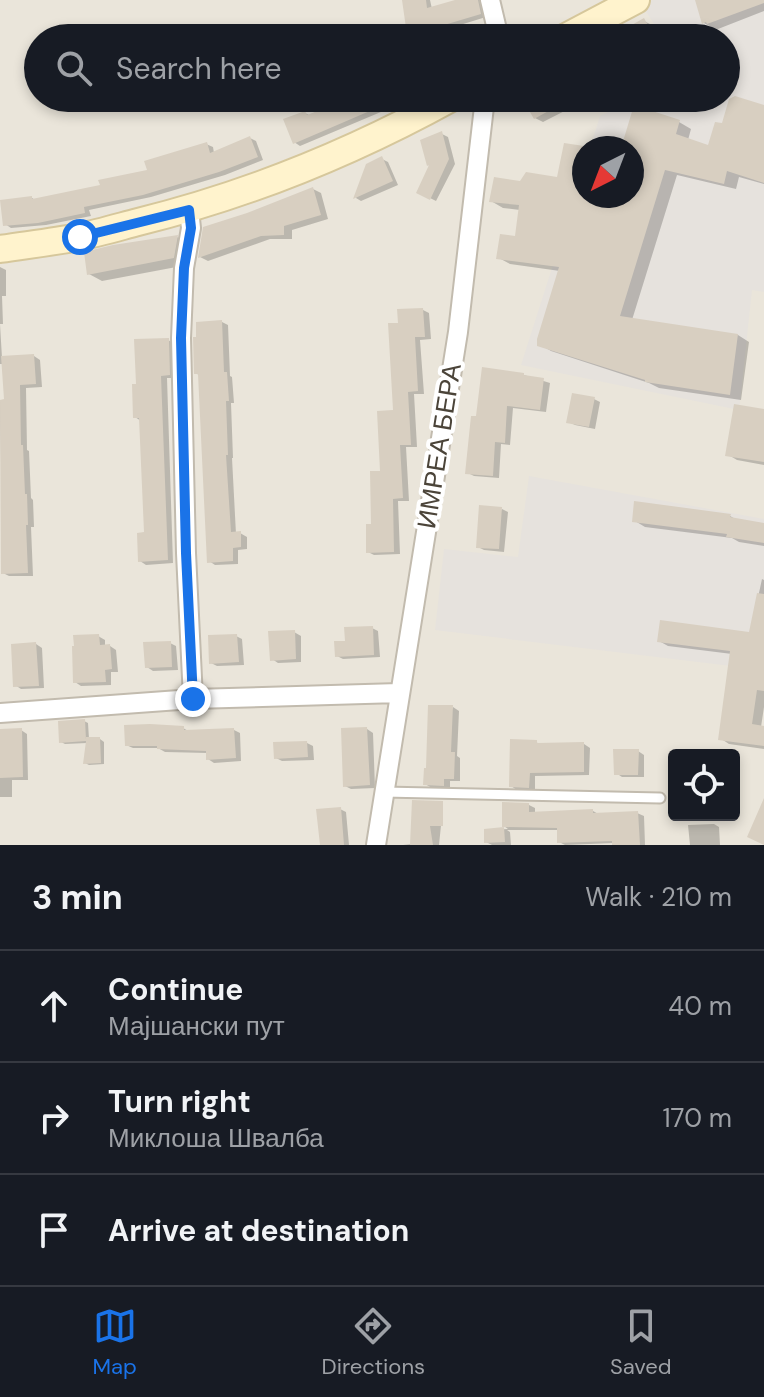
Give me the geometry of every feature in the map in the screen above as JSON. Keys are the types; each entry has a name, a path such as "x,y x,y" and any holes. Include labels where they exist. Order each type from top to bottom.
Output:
{"street":[{"path":"490,0 496,24"},
{"path":"591,24 636,0"},
{"path":"0,249 80,237 189,210 268,183 426,112"},
{"name":"ИМРЕА БЕРА","path":"376,845 458,332 483,112"},
{"path":"189,210 191,228 184,268 181,338 193,699"},
{"path":"0,713 193,699 399,693"}],"lane":[{"path":"383,792 660,798"}],"shaded area":[{"path":"0,0 764,0 764,845 0,845"},
{"path":"653,0 764,0 764,292 752,290 739,410 521,365 572,206 572,208 644,208 644,136 594,136 600,116 608,112 740,112 740,24 654,24 642,5"},
{"path":"529,476 764,519 764,670 435,630 444,549 518,557"}],"building":[{"path":"402,0 426,0 427,8 455,0 478,0 481,14 447,24 405,24"},
{"path":"695,0 764,0 764,3 702,24"},
{"path":"644,18 647,24 634,24"},
{"path":"740,98 764,105 764,183 727,171 724,184 665,170 620,316 738,334 730,395 645,382 537,346 559,267 496,259 500,234 515,236 519,205 489,202 494,177 520,181 526,172 557,177 564,143 572,144 572,208 644,208 644,136 625,136 632,112 655,112 680,120 676,134 708,145 715,122 722,123 725,112 740,112"},
{"path":"302,112 307,115 315,112 367,112 293,144 283,119"},
{"path":"530,112 547,112 534,119"},
{"path":"442,131 449,159 430,200 416,193 429,165 420,140"},
{"path":"250,136 258,157 219,172 143,195 84,207 85,213 38,223 3,226 0,200 32,196 32,199 100,185 98,180 147,170 144,161 207,142 210,153"},
{"path":"382,156 393,181 353,199 366,164"},
{"path":"313,187 321,215 284,226 284,235 261,236 198,258 203,227"},
{"path":"178,235 174,258 87,275 84,252"},
{"path":"423,308 425,337 415,337 418,391 408,392 411,445 400,445 403,498 393,499 394,552 366,553 366,524 371,524 370,471 380,471 377,411 393,410 388,323 398,323 397,309"},
{"path":"222,320 224,372 227,372 229,401 226,401 226,455 231,532 241,531 241,547 233,548 233,561 207,563 198,374 194,374 193,337 196,337 196,322"},
{"path":"169,338 170,375 161,376 168,560 138,562 137,533 144,532 139,418 133,418 132,384 136,384 134,339"},
{"path":"34,354 36,384 20,385 28,573 1,574 0,400 4,399 1,356"},
{"path":"482,367 544,378 540,410 507,406 505,443 495,442 493,476 465,474 471,416 476,416"},
{"path":"572,393 595,397 589,427 566,423"},
{"path":"734,404 764,409 764,462 725,456"},
{"path":"634,501 731,514 730,517 764,523 764,543 726,537 727,534 632,522"},
{"path":"479,505 502,507 499,549 476,548"},
{"path":"757,593 764,594 764,691 757,690 752,724 764,726 764,746 718,740 730,651 657,642 660,620 749,632"},
{"path":"373,626 374,655 335,657 334,641 345,641 344,627"},
{"path":"295,630 296,659 270,661 268,631"},
{"path":"99,634 100,645 110,644 112,669 105,670 106,682 73,683 73,635"},
{"path":"237,634 239,662 209,664 208,635"},
{"path":"171,641 172,667 145,668 143,642"},
{"path":"36,642 39,686 13,687 11,644"},
{"path":"428,705 453,705 451,752 455,752 454,779 444,779 444,786 423,785"},
{"path":"85,719 86,740 86,737 100,737 101,763 83,764 86,741 59,743 58,721"},
{"path":"124,725 184,726 184,730 234,728 236,758 206,760 206,751 125,746"},
{"path":"367,727 370,785 343,787 341,728"},
{"path":"22,728 23,777 0,778 0,729"},
{"path":"510,739 537,740 537,743 584,742 584,772 530,773 529,788 509,787"},
{"path":"307,741 308,757 274,759 273,742"},
{"path":"613,749 639,749 638,775 614,775"},
{"path":"764,798 764,845 747,837"},
{"path":"412,800 443,801 443,826 430,826 433,845 410,845"},
{"path":"502,802 529,803 529,812 593,809 593,813 638,811 640,845 612,845 612,841 557,843 557,828 502,827"},
{"path":"341,807 344,845 320,845 316,809"},
{"path":"504,827 505,842 484,843 484,829"}],"route":[{"path":"80,237 189,210 191,228 184,268 181,338 193,699"}]}
